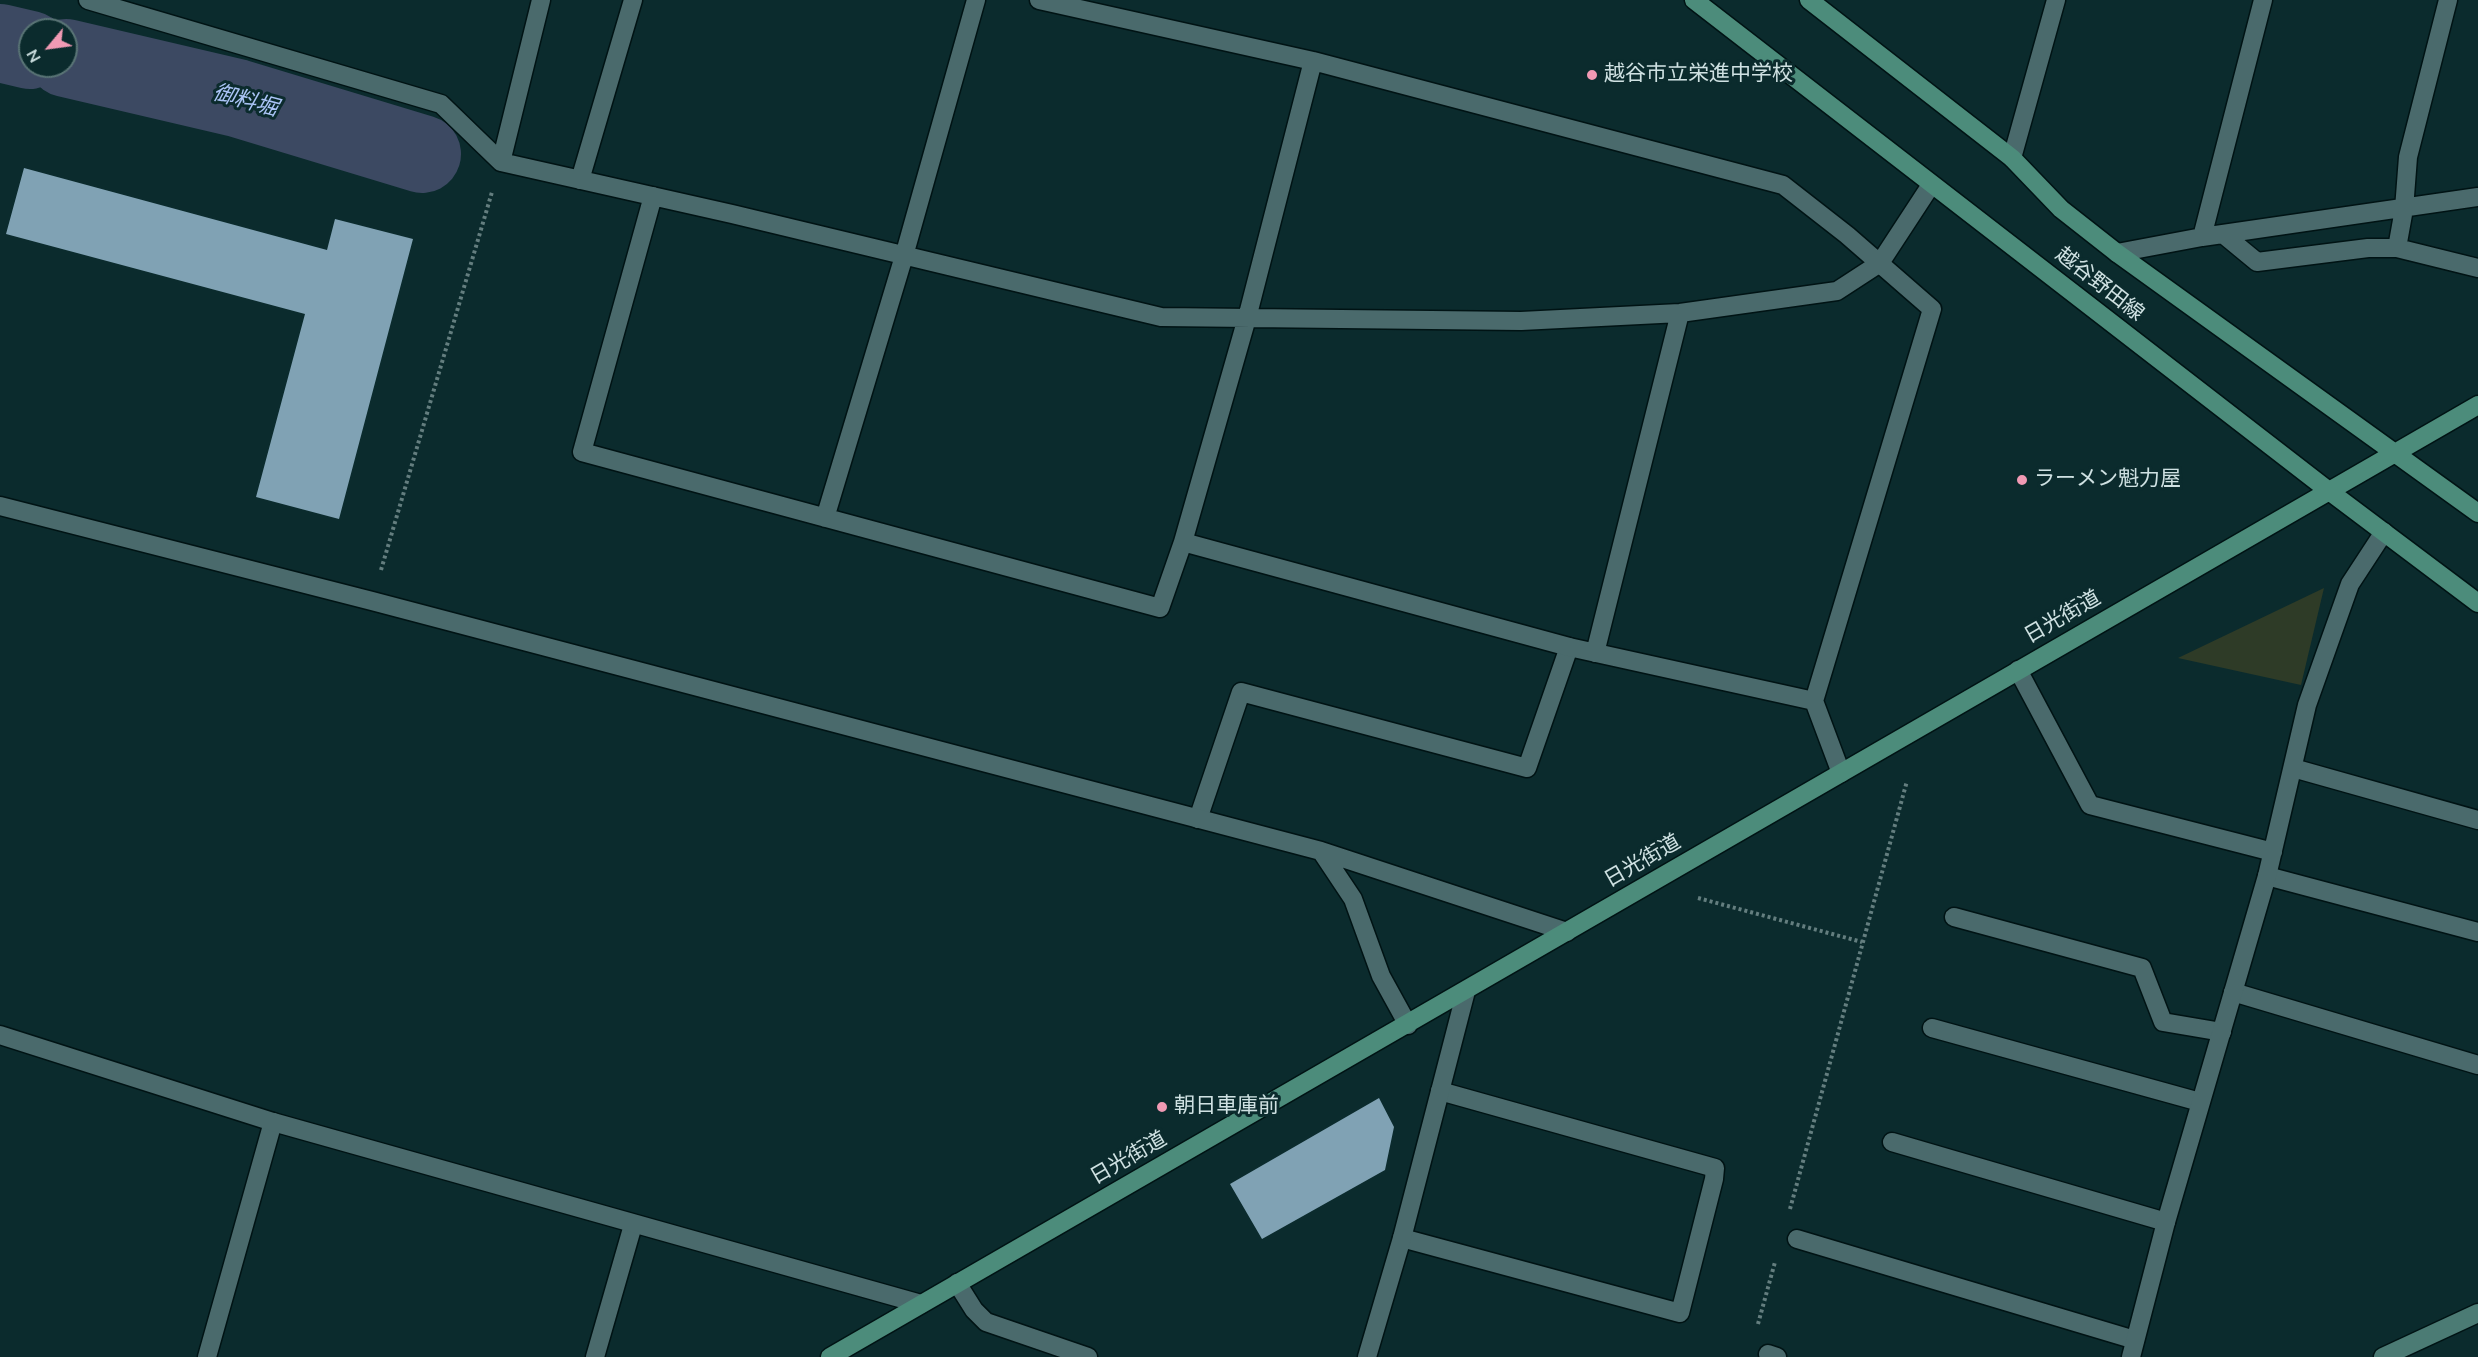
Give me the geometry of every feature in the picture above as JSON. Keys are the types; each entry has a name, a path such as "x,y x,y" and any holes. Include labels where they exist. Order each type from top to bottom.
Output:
{"main road":[{"name":"越谷野田線","path":"1694,0 2329,491 2478,603"},
{"name":"越谷野田線","path":"1809,0 2012,158 2061,209 2116,253 2478,513"},
{"name":"日光街道","path":"830,1357 2478,405"},
{"path":"2383,1357 2478,1313"}],"street":[{"path":"88,0 441,104 501,162 1161,317 1521,321 1680,313 1837,291 1880,263 1931,184"},
{"path":"501,162 541,0"},
{"path":"580,180 633,0"},
{"path":"825,518 904,256 976,0"},
{"path":"1039,0 1313,61 1783,185 1880,263 1932,309 1814,701 1841,773"},
{"path":"2012,158 2056,0"},
{"path":"2202,237 2263,0"},
{"path":"2397,248 2404,210 2408,157 2448,0"},
{"path":"653,196 582,452 1160,608 1183,542 1247,318 1313,61"},
{"path":"2116,253 2202,237 2404,210 2478,197"},
{"path":"2223,234 2257,262 2368,248 2397,248 2478,268"},
{"path":"1595,653 1680,313"},
{"path":"0,506 372,601 1321,851 1567,932"},
{"path":"1797,1239 2133,1348 2200,1102 2267,876 2307,705 2350,584 2384,532"},
{"path":"1183,542 1569,647 1814,701"},
{"path":"1198,819 1241,692 1527,768 1569,647"},
{"path":"2018,670 2091,804 2273,852"},
{"path":"2293,768 2478,820"},
{"path":"1321,851 1353,899 1381,976 1408,1025"},
{"path":"2267,876 2478,932"},
{"path":"1954,917 2142,968 2163,1022 2222,1032"},
{"path":"1367,1357 1402,1238 1466,991"},
{"path":"2233,992 2478,1065"},
{"path":"1932,1028 2200,1102"},
{"path":"0,1035 273,1122 633,1225 921,1304"},
{"path":"1402,1238 1680,1313 1709,1202 1716,1168 1440,1091"},
{"path":"207,1357 273,1122"},
{"path":"1892,1142 2166,1222"},
{"path":"595,1357 633,1225"},
{"path":"957,1283 974,1310 986,1322 1088,1357"}],"path":[{"path":"372,601 501,162"},
{"path":"1787,1219 1907,781"},
{"path":"1698,898 1863,942"},
{"path":"1756,1334 1778,1253"}],"green space":[{"path":"2324,588 2301,685 2178,658"}],"building":[{"path":"24,168 327,250 335,219 413,239 339,519 256,497 305,314 6,234"},
{"path":"1379,1098 1394,1127 1385,1170 1262,1239 1230,1184"}],"waterway":[{"name":"御料堀","path":"0,43 18,47"},
{"name":"御料堀","path":"78,61 237,98 422,154"}],"place":[{"name":"越谷市立栄進中学校","path":"1592,75"},
{"name":"ラーメン魁力屋","path":"2022,480"},
{"name":"朝日車庫前","path":"1162,1107"}]}
